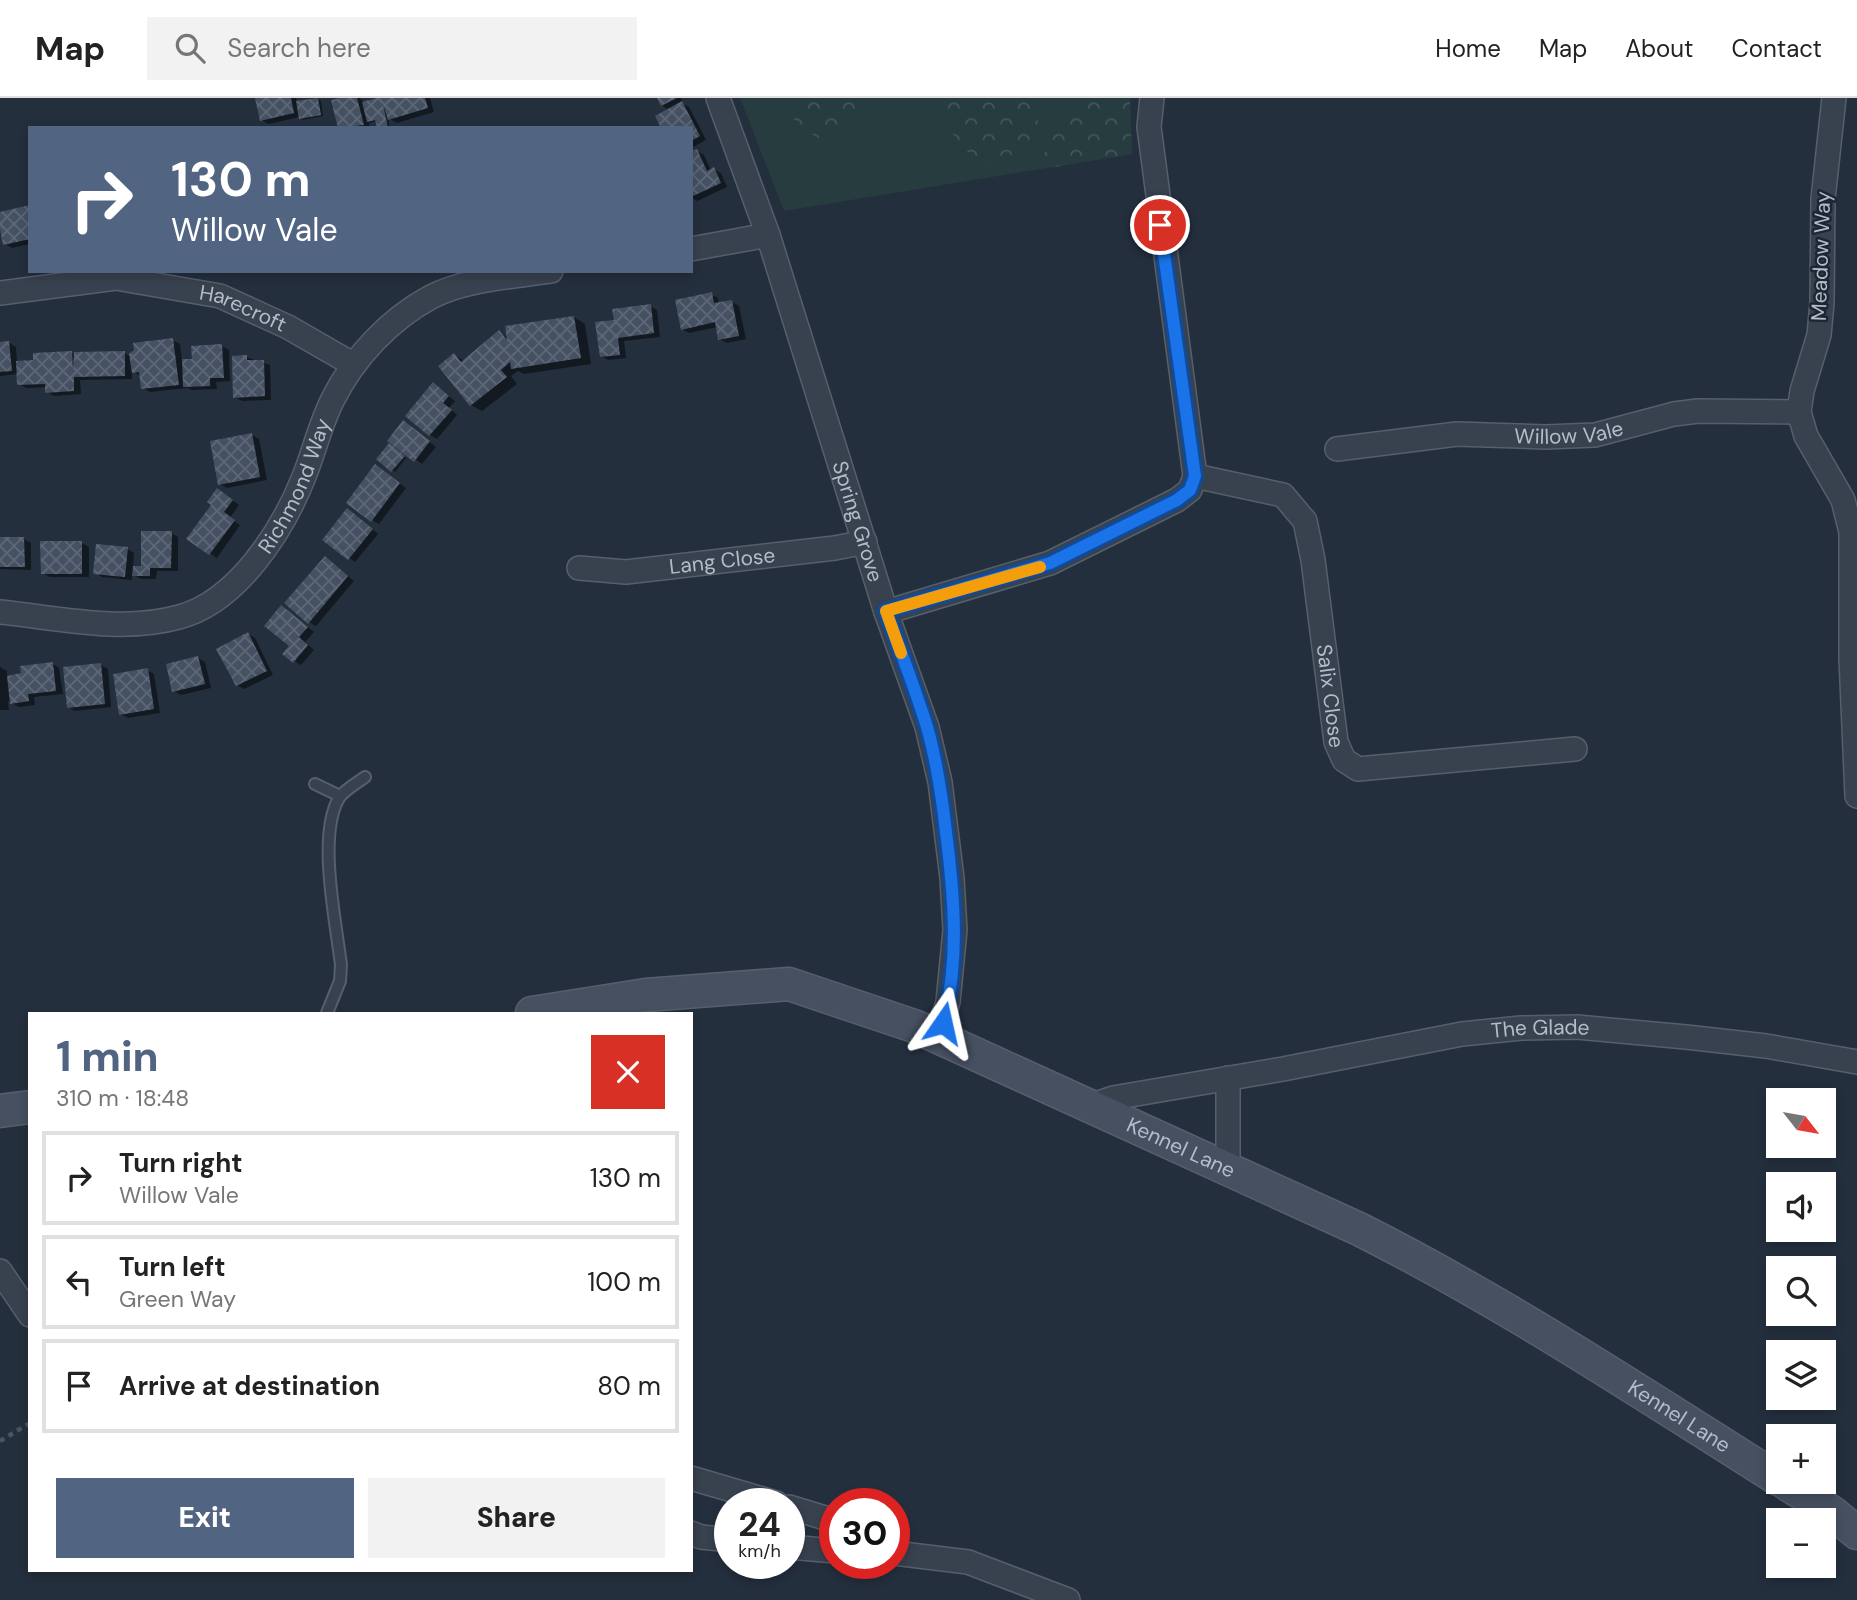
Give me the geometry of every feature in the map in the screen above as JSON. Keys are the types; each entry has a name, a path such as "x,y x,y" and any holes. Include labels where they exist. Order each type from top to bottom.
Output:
{"street":[{"name":"Spring Grove","path":"718,98 768,235 886,611 927,727 940,782 952,878 955,930 948,1002 937,1037"},
{"path":"886,611 1050,563 1177,500 1190,490 1195,476 1153,170 1149,127 1153,98"},
{"name":"Meadow Way","path":"1799,412 1820,324 1822,199 1834,98"},
{"path":"693,249 768,235"},
{"name":"Richmond Way","path":"0,612 124,625 183,617 211,604 238,580 262,553 285,516 303,478 333,399 354,365 377,338 406,313 433,296 466,286 540,273"},
{"name":"Harecroft","path":"0,293 116,278 220,296 288,327 354,365"},
{"name":"Willow Vale","path":"1337,449 1457,434 1546,438 1595,435 1674,414 1698,411 1799,412"},
{"path":"1799,412 1806,436 1843,500 1851,532 1851,658 1857,796"},
{"name":"Salix Close","path":"1195,476 1283,495 1305,521 1313,560 1336,742 1344,760 1358,769 1575,749"},
{"name":"Lang Close","path":"579,568 626,572 835,548 865,541"},
{"name":"Kennel Lane","path":"538,1012 646,995 789,984 914,1026 1359,1229 1429,1265 1610,1373 1766,1471"},
{"name":"The Glade","path":"1088,1107 1113,1098 1462,1034 1521,1028 1577,1027 1686,1037 1766,1046 1857,1062"},
{"path":"1228,1078 1228,1170"},
{"path":"0,1111 28,1107"},
{"path":"0,1271 28,1312"},
{"path":"693,1479 725,1488"},
{"path":"1803,1494 1833,1513 1857,1533"},
{"path":"693,1533 714,1538"},
{"path":"910,1545 968,1562 1068,1600"},
{"path":"910,1555 968,1562"}],"lane":[{"path":"327,1012 340,981 341,965 328,843 334,811 340,796 365,777"},
{"path":"315,783 340,796"}],"path":[{"path":"0,1441 28,1424"}],"green space":[{"path":"740,98 1130,98 1132,154 784,211"},
{"path":"787,98 865,98 856,123 822,140 800,128 784,105"},
{"path":"951,98 1037,98 1038,126 1025,148 989,166 962,148 940,114"},
{"path":"1071,98 1130,98 1132,154 1049,168 1043,156"}],"building":[{"path":"255,98 291,98 294,113 260,121"},
{"path":"318,98 321,115 299,119 296,101"},
{"path":"357,98 364,125 338,126 331,100"},
{"path":"377,98 425,98 428,108 388,120 383,104 388,126 376,126 375,120 367,122 362,102"},
{"path":"657,98 677,98 661,106"},
{"path":"682,101 700,136 693,140 693,126 660,126 655,116"},
{"path":"697,149 707,171 714,167 721,183 693,196 693,150"},
{"path":"28,205 28,239 3,245 0,212"},
{"path":"712,292 714,303 732,300 739,336 718,340 715,322 681,330 675,300"},
{"path":"651,304 654,333 618,338 620,355 600,357 595,322 614,320 612,309"},
{"path":"574,316 581,358 511,369 510,362 501,370 507,377 470,406 438,366 454,353 461,362 499,330 507,340 505,326"},
{"path":"173,338 179,385 141,389 139,372 132,373 129,354 134,350 133,343"},
{"path":"9,341 12,371 0,372 0,342"},
{"path":"222,344 224,378 210,378 210,386 183,387 182,359 192,359 191,346"},
{"path":"72,351 73,370 74,352 125,351 125,376 74,377 74,391 45,393 45,384 17,385 16,361 33,360 33,353"},
{"path":"247,355 247,360 264,360 265,396 233,398 232,356"},
{"path":"433,382 449,396 443,403 452,410 429,436 405,416"},
{"path":"403,420 430,441 414,462 387,441"},
{"path":"252,433 260,477 218,485 210,441"},
{"path":"389,443 405,456 391,472 376,459"},
{"path":"375,464 400,483 371,522 346,503"},
{"path":"217,488 233,500 224,512 235,520 209,555 186,539 211,505 207,502"},
{"path":"347,508 373,529 348,560 322,540"},
{"path":"141,531 172,531 171,568 150,568 150,576 132,576 133,566 141,566"},
{"path":"0,537 24,537 25,567 0,567"},
{"path":"40,541 82,541 82,574 41,574"},
{"path":"96,544 128,547 125,577 93,574"},
{"path":"325,556 348,576 308,624 284,603"},
{"path":"281,605 308,627 299,637 308,645 293,663 282,654 289,646 264,626"},
{"path":"248,632 267,671 236,686 216,649"},
{"path":"198,656 205,684 172,692 166,664"},
{"path":"53,662 56,691 28,694 29,701 10,704 7,676 21,673 20,666"},
{"path":"101,663 105,704 67,708 63,667"},
{"path":"148,668 154,709 119,715 113,674"}],"slow traffic":[{"path":"901,653 886,611 1040,567"}],"route":[{"path":"943,1023 948,1002 955,930 952,878 940,782 927,727 886,611 1050,563 1177,500 1190,490 1195,476 1160,225"}]}
